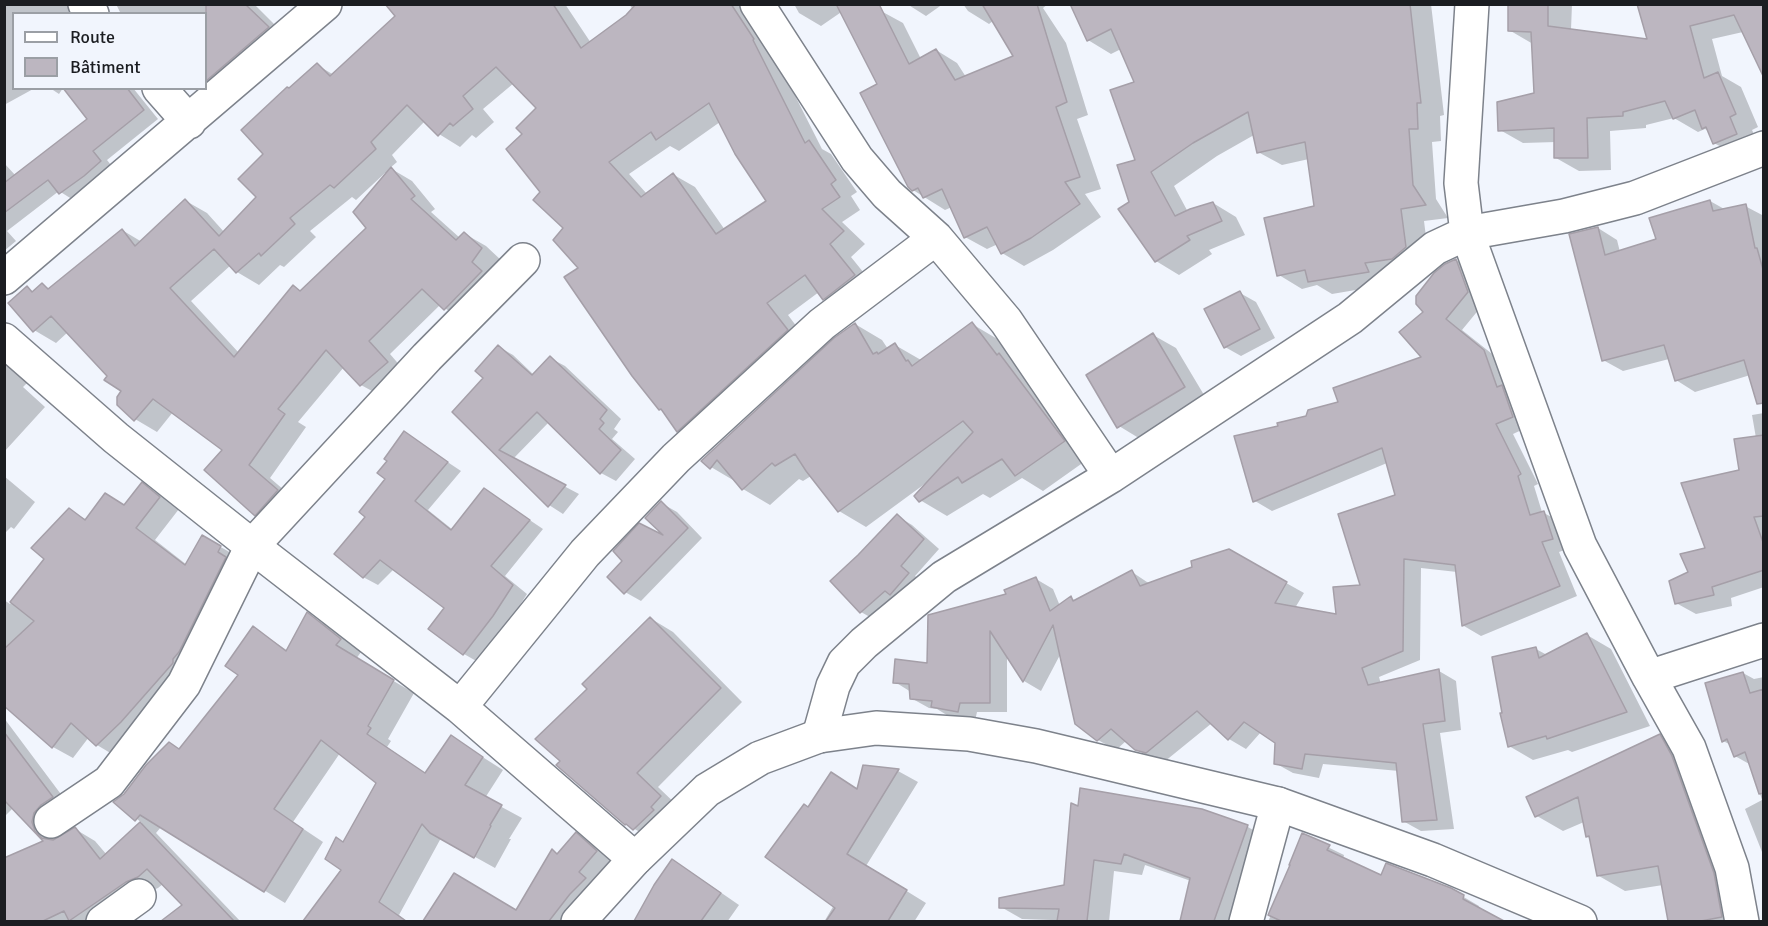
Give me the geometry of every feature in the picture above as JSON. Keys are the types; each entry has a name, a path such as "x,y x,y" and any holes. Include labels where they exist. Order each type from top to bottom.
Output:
{"street":[{"path":"4,278 325,4"},
{"path":"757,4 857,159 887,194 936,238 1006,321 1111,477"},
{"path":"1472,4 1461,183 1467,233 1580,546 1648,677 1689,748 1732,868 1742,921"},
{"path":"161,90 189,122"},
{"path":"819,736 832,686 844,663 864,643 944,577 1111,477 1350,318 1435,248 1467,233 1564,216 1635,198 1764,148"},
{"path":"460,707 585,553 676,458 822,324 936,238"},
{"path":"51,821 109,782 184,684 252,546 427,357 523,260"},
{"path":"4,340 116,438 460,707 635,859"},
{"path":"1648,677 1764,640"},
{"path":"578,921 635,859 707,790 760,758 819,736 876,728 969,734 1105,762 1278,804 1433,860 1580,921"},
{"path":"1246,921 1278,804"},
{"path":"103,921 139,896"}],"building":[{"path":"206,4 245,4 269,27 207,80 207,12"},
{"path":"385,4 553,4 581,48 626,15 636,4 731,4 754,39 805,143 809,140 836,180 831,184 840,197 822,209 844,231 830,244 855,275 823,300 805,275 767,303 788,330 677,432 661,409 659,410 632,376 564,277 578,268 553,240 563,228 533,200 540,192 506,149 522,134 516,128 536,108 496,67 463,96 473,109 453,126 450,123 438,136 407,105 371,142 376,149 334,188 330,185 290,218 295,224 261,256 259,253 236,273 214,249 170,288 234,357 293,285 300,291 366,228 353,212 391,167 415,196 411,199 456,240 464,232 482,248 472,262 482,271 444,310 422,289 369,341 388,362 360,386 326,350 278,409 285,414 249,465 278,490 255,516 204,470 222,450 153,399 134,421 117,405 117,397 121,391 104,380 107,376 51,316 33,332 8,303 27,286 32,292 42,283 48,289 122,229 135,246 185,199 219,236 256,197 238,179 263,154 241,130 287,87 289,88 317,63 330,76 395,16","holes":["709,103 735,154 766,201 716,234 673,173 641,197 609,162 651,132 656,140"]},
{"path":"836,4 879,4 909,64 936,49 955,80 1013,56 982,4 1037,4 1067,102 1056,107 1080,177 1065,182 1080,204 1031,238 1001,254 987,227 964,238 942,189 923,198 918,188 912,191 908,187 860,93 877,84"},
{"path":"1070,4 1410,4 1421,103 1417,103 1418,129 1409,129 1413,185 1426,205 1401,209 1406,247 1392,259 1365,263 1369,272 1308,282 1305,270 1277,276 1264,218 1314,206 1305,142 1257,153 1248,112 1193,143 1151,172 1175,216 1213,202 1222,221 1187,236 1190,240 1155,262 1118,209 1129,202 1117,165 1135,160 1110,90 1134,82 1111,29 1087,41"},
{"path":"1508,4 1548,4 1548,26 1647,39 1637,4 1764,4 1764,78 1734,15 1690,26 1704,78 1718,72 1736,114 1730,117 1737,134 1713,144 1706,127 1702,129 1695,110 1673,119 1665,101 1623,112 1623,116 1587,118 1588,158 1554,158 1554,128 1498,131 1497,102 1534,93 1531,32 1508,31"},
{"path":"65,90 129,90 144,110 93,151 101,161 84,176 59,194 48,180 4,213 4,183 87,119"},
{"path":"1710,200 1713,211 1746,204 1755,248 1757,248 1764,273 1764,403 1757,404 1744,360 1675,381 1664,345 1602,361 1569,234 1598,227 1605,255 1656,239 1649,218"},
{"path":"1456,259 1468,292 1446,319 1484,350 1497,387 1502,385 1513,417 1496,424 1521,474 1518,476 1530,515 1544,511 1553,539 1542,542 1560,586 1462,626 1455,565 1404,559 1403,651 1362,668 1368,685 1439,669 1445,721 1423,724 1437,820 1402,822 1396,763 1305,754 1302,769 1274,764 1275,743 1244,722 1228,740 1197,711 1146,753 1135,750 1111,729 1097,741 1075,724 1053,625 1023,682 990,631 990,703 960,703 958,712 931,707 932,701 910,699 909,684 893,683 895,659 927,663 928,615 1006,594 1004,590 1036,577 1050,611 1071,596 1073,601 1132,570 1140,586 1192,567 1191,561 1229,549 1287,582 1275,603 1336,614 1333,587 1360,585 1338,514 1395,495 1382,448 1253,502 1234,436 1278,426 1277,423 1306,416 1308,410 1338,402 1333,388 1421,357 1399,332 1423,312 1416,304 1416,296 1434,273"},
{"path":"1240,291 1260,329 1224,348 1204,309"},
{"path":"972,322 997,355 999,353 1065,441 1015,476 1002,459 962,483 958,477 919,502 914,496 973,432 963,421 838,512 795,454 775,466 772,463 742,490 717,460 710,469 701,461 834,338 855,323 873,354 877,352 878,354 895,343 906,361 908,360 912,366"},
{"path":"1153,333 1185,387 1117,428 1086,375"},
{"path":"498,345 532,375 550,356 607,410 600,419 604,423 599,429 621,450 600,474 537,412 499,450 566,485 548,507 452,412 483,378 475,371"},
{"path":"404,431 448,462 415,501 451,530 484,488 530,520 491,566 513,585 463,655 428,629 444,608 380,560 363,578 334,554 365,517 359,512 385,479 377,473 387,461 384,459"},
{"path":"1764,435 1764,516 1754,517 1764,545 1764,570 1712,587 1714,595 1675,604 1669,581 1688,572 1680,554 1705,548 1681,483 1739,470 1734,439"},
{"path":"142,482 160,497 136,528 185,565 202,535 221,546 218,552 226,557 173,663 121,722 96,746 71,723 52,748 4,706 4,649 34,621 10,602 44,559 31,548 69,508 85,520 105,493 124,505"},
{"path":"661,501 688,528 624,594 607,577 622,561 613,551 639,523 663,535 645,518"},
{"path":"897,514 924,539 901,566 909,573 890,595 885,591 860,613 830,581"},
{"path":"307,612 341,639 336,645 394,680 368,726 371,728 367,734 425,773 451,735 483,757 465,785 502,805 474,858 430,833 422,824 379,902 406,921 303,921 341,870 325,859 336,837 343,842 376,783 321,740 274,809 303,829 264,892 140,815 135,821 113,802 124,794 146,765 169,742 179,749 238,675 225,666 253,626 286,651"},
{"path":"650,617 721,688 637,773 661,796 651,807 654,810 633,830 556,765 560,761 535,739 587,689 582,684"},
{"path":"1587,633 1627,712 1547,739 1546,736 1508,747 1500,713 1502,713 1492,657 1536,647 1539,658"},
{"path":"1743,672 1750,693 1764,689 1764,793 1759,794 1745,752 1734,757 1727,739 1722,742 1705,683"},
{"path":"4,732 53,797 34,813 32,822 35,831 42,838 53,840 75,827 100,859 140,822 234,921 161,921 182,905 147,869 69,921 64,911 43,921 4,921 4,858 43,841 4,800"},
{"path":"1660,734 1672,756 1714,873 1722,917 1701,921 1668,921 1658,866 1597,876 1578,797 1535,817 1526,797"},
{"path":"863,765 899,769 847,854 907,890 888,921 826,921 835,908 765,857 804,804 808,807 831,772 857,789"},
{"path":"1080,788 1202,809 1248,825 1214,921 1180,921 1190,878 1124,854 1121,864 1094,860 1087,921 1057,921 1059,909 999,908 999,898 1064,885 1071,803 1078,806"},
{"path":"576,832 597,851 579,872 586,878 549,921 423,921 454,873 516,910 552,849 557,854"},
{"path":"1302,833 1330,845 1327,850 1381,875 1386,863 1451,888 1464,895 1463,899 1504,921 1281,921 1268,915"},
{"path":"672,859 721,893 701,921 634,921 654,885"}]}
